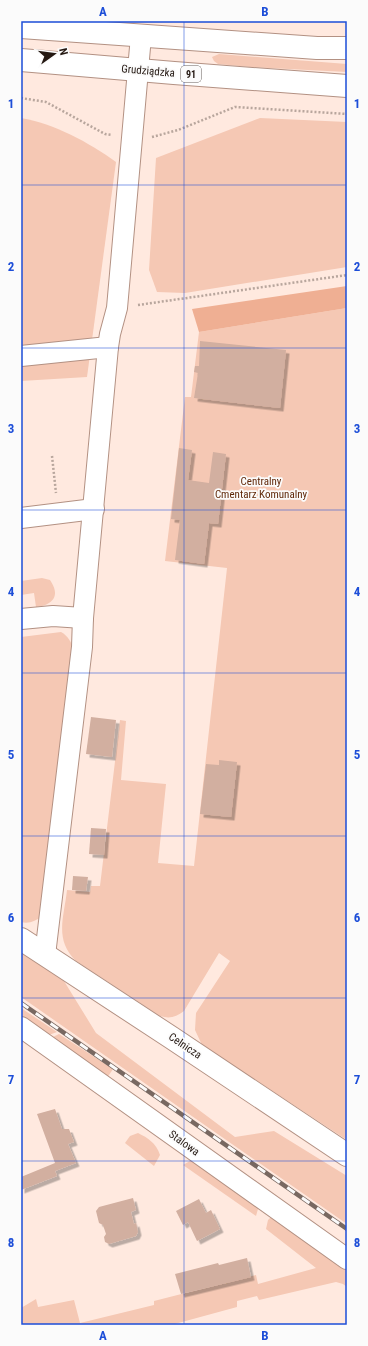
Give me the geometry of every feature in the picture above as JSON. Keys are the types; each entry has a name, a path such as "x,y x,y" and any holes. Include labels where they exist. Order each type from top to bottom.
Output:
{"main road":[{"path":"21,27 317,48 347,48"},
{"name":"Grudziądzka","path":"21,60 347,86"},
{"name":"Celnicza","path":"21,939 347,1155"}],"street":[{"path":"45,955 82,647 83,618 108,347 117,308 141,36"},
{"path":"21,356 108,347"},
{"path":"21,518 94,509"},
{"path":"21,620 53,616 83,618"},
{"name":"Stalowa","path":"24,1032 347,1259"}],"path":[{"path":"21,98 46,102 104,134 140,140 178,130 235,107 347,114"},
{"path":"117,308 347,275"},
{"path":"52,456 58,513"}],"green space":[{"path":"219,54 347,64 347,72 218,64 212,57"},
{"path":"21,118 59,129 83,141 116,162 87,377 21,381"},
{"path":"260,118 347,122 347,267 185,293 157,292 149,270 156,158"},
{"name":"Centralny Cmentarz Komunalny","path":"347,308 347,1140 202,1045 195,1030 196,1013 230,961 219,953 184,1011 173,1017 164,1017 160,1016 76,961 69,953 65,945 62,928 67,890 90,892 91,886 100,886 120,720 126,721 121,780 166,784 158,863 194,866 227,568 165,561 185,397 191,397 199,332"},
{"path":"42,578 50,580 55,591 55,595 51,602 36,607 34,593 21,595 21,581"},
{"path":"61,632 66,635 72,645 73,651 42,916 32,922 24,923 21,922 21,637"},
{"path":"21,952 64,981 96,1033 235,1137 274,1131 347,1176 347,1224 21,997"},
{"path":"21,1008 57,1032 46,1036 21,1020"},
{"path":"59,1034 113,1069 107,1078 49,1039"},
{"path":"138,1133 151,1141 160,1155 154,1166 125,1143 130,1136"},
{"path":"190,1161 196,1161 256,1204 258,1209 256,1216 183,1165"},
{"path":"271,1217 275,1217 347,1268 347,1287 336,1282 259,1300 257,1296 237,1301 237,1307 171,1325 21,1325 21,1308 36,1299 38,1307 74,1300 80,1323 154,1305 154,1301 256,1275 258,1284 316,1268 266,1229 268,1220"}],"shaded area":[{"path":"347,286 347,308 199,332 192,309"}],"building":[{"path":"200,341 286,350 280,408 194,398 198,373 194,372 195,366 199,366"},
{"path":"179,448 192,450 188,480 209,483 213,452 226,454 218,524 209,523 204,564 175,560 180,520 171,519"},
{"path":"91,717 116,720 112,757 86,754"},
{"path":"219,760 237,762 231,817 200,814 206,764 219,765"},
{"path":"91,828 106,829 104,855 89,854"},
{"path":"73,876 88,877 86,891 72,890"},
{"path":"55,1109 62,1129 69,1129 74,1142 68,1144 76,1163 55,1171 57,1176 21,1190 21,1177 55,1163 37,1114"},
{"path":"133,1198 136,1210 131,1212 138,1232 136,1236 109,1244 105,1242 104,1237 106,1234 103,1225 99,1223 96,1211 99,1207"},
{"path":"199,1199 206,1213 211,1210 220,1229 197,1241 188,1222 183,1225 176,1211"},
{"path":"247,1258 251,1277 181,1294 175,1274 218,1263 219,1265"}],"railway":[{"path":"21,1003 347,1229"}]}
